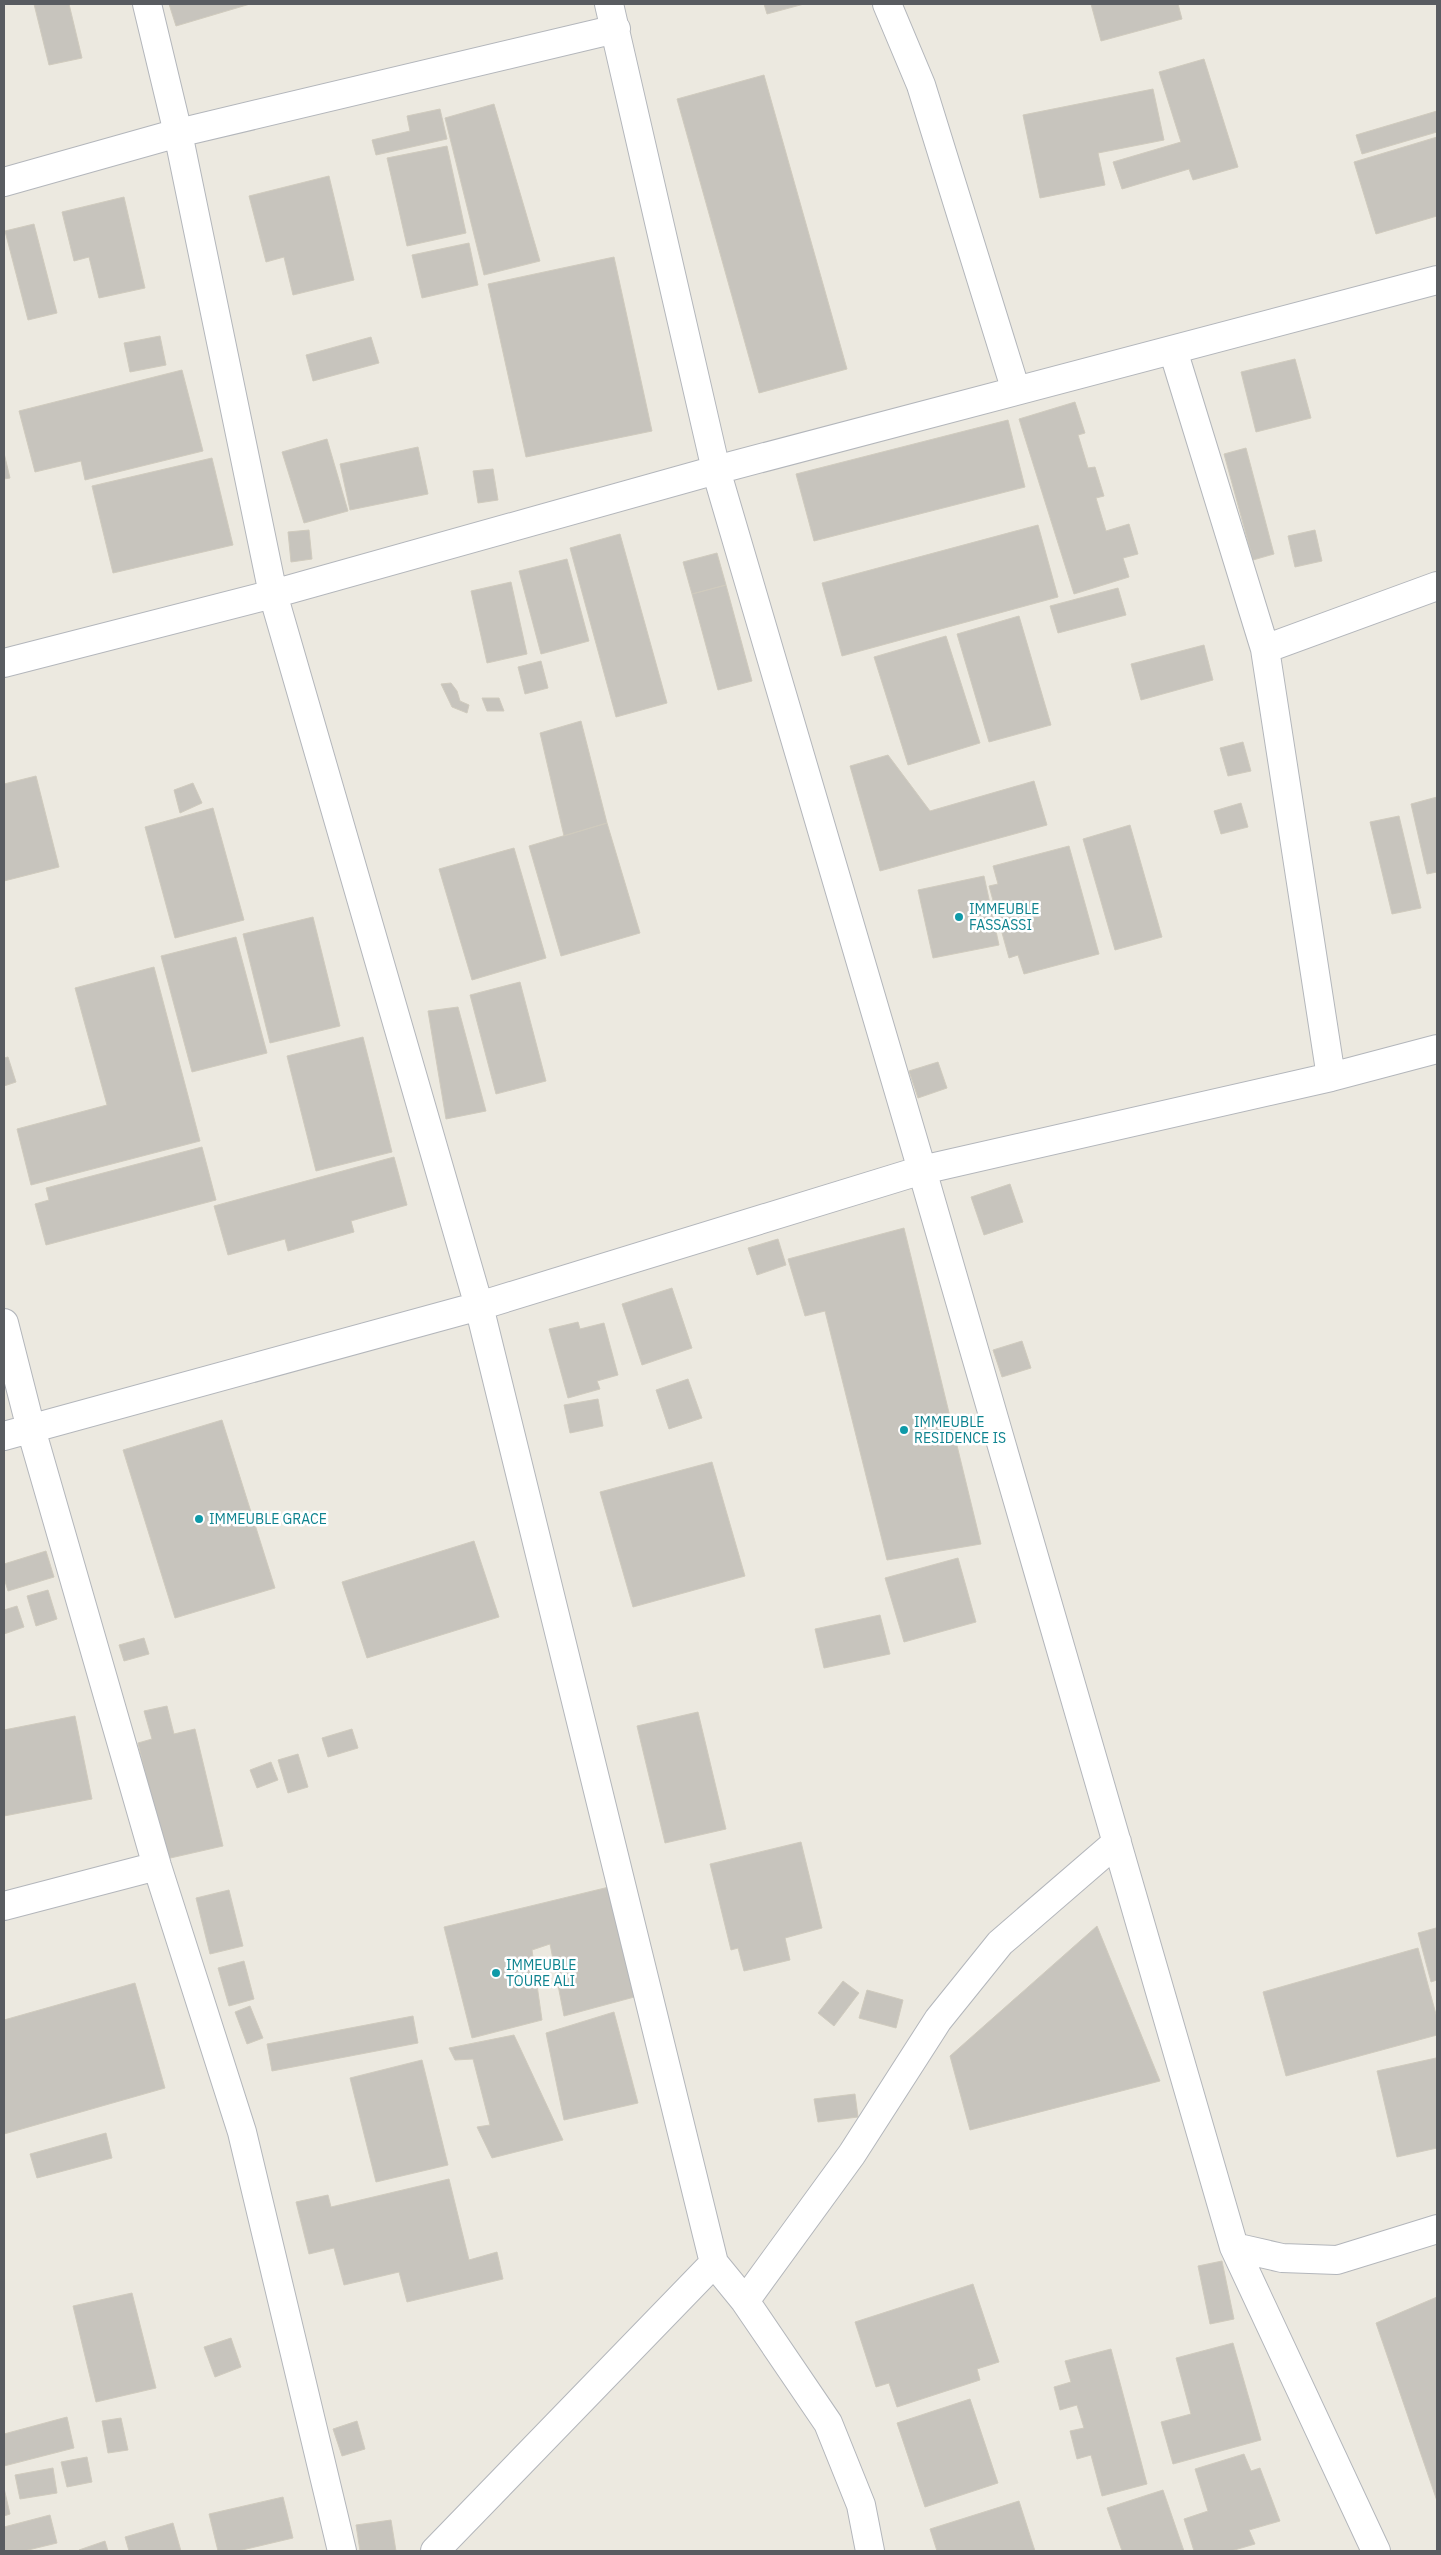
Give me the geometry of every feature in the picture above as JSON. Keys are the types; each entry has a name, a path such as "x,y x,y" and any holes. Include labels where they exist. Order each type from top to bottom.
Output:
{"street":[{"path":"147,4 178,133 273,594 479,1306 714,2263 745,2302 828,2424 861,2506 870,2551"},
{"path":"887,4 921,85 1016,391"},
{"path":"4,182 612,16 716,470 922,1170 1234,2247 1376,2551"},
{"path":"4,663 273,594 716,470 1437,280"},
{"path":"1173,350 1265,649 1331,1077"},
{"path":"1265,649 1437,586"},
{"path":"4,1436 479,1306 922,1170 1331,1077 1437,1048"},
{"path":"4,1323 32,1429 157,1866 242,2132 342,2551"},
{"path":"745,2302 852,2154 938,2020 1000,1943 1117,1842"},
{"path":"4,1906 157,1866"},
{"path":"1234,2247 1282,2258 1337,2260 1437,2229"},
{"path":"435,2551 714,2263"}],"building":[{"path":"34,4 69,4 82,58 49,65"},
{"path":"169,4 250,4 176,26"},
{"path":"764,4 804,4 767,14"},
{"path":"1091,4 1178,4 1182,19 1101,41"},
{"path":"1204,59 1238,167 1193,180 1189,169 1122,189 1113,162 1181,142 1159,72"},
{"path":"764,75 847,369 759,393 677,99"},
{"path":"1153,89 1164,140 1098,153 1105,185 1040,198 1023,115"},
{"path":"494,104 540,261 484,275 445,118"},
{"path":"440,109 447,139 376,155 372,140 410,131 407,116"},
{"path":"1437,111 1437,132 1362,154 1356,135"},
{"path":"1437,137 1437,216 1376,234 1354,162"},
{"path":"447,146 466,233 407,246 387,158"},
{"path":"329,176 354,280 293,295 284,257 266,262 249,196"},
{"path":"124,197 145,288 99,298 89,257 74,261 62,212"},
{"path":"34,224 57,313 28,320 5,231"},
{"path":"469,243 478,285 422,298 412,255"},
{"path":"614,257 652,431 526,457 488,284"},
{"path":"160,336 166,365 130,372 124,343"},
{"path":"371,337 379,363 313,381 306,355"},
{"path":"1295,359 1311,418 1256,432 1241,372"},
{"path":"182,370 203,451 85,480 81,461 35,472 19,411"},
{"path":"1075,402 1085,433 1078,435 1088,468 1095,467 1104,496 1096,498 1106,531 1129,524 1138,554 1123,558 1129,577 1074,594 1019,419"},
{"path":"1008,420 1025,487 814,541 796,474"},
{"path":"327,439 348,511 304,523 282,452"},
{"path":"418,447 428,494 350,510 340,464"},
{"path":"1246,448 1274,554 1253,560 1224,454"},
{"path":"4,453 10,478 4,479"},
{"path":"212,458 233,545 113,573 92,486"},
{"path":"493,469 498,500 478,503 473,471"},
{"path":"1038,525 1058,597 842,656 822,583"},
{"path":"309,530 312,559 291,562 288,532"},
{"path":"1315,530 1322,561 1295,567 1288,536"},
{"path":"620,534 667,703 616,717 570,548"},
{"path":"717,553 726,585 692,594 683,562"},
{"path":"567,559 589,641 541,654 519,571"},
{"path":"511,582 527,654 487,663 471,591"},
{"path":"726,585 752,681 718,690 692,594"},
{"path":"1118,588 1126,615 1058,633 1050,606"},
{"path":"1019,616 1051,725 989,742 957,634"},
{"path":"946,636 980,743 908,765 874,657"},
{"path":"1204,645 1213,680 1141,700 1131,664"},
{"path":"541,661 548,688 525,694 518,667"},
{"path":"451,683 457,691 460,701 469,705 467,713 452,707 441,684"},
{"path":"482,698 499,698 504,711 487,711"},
{"path":"581,721 607,823 564,836 540,733"},
{"path":"1243,742 1251,771 1228,776 1220,748"},
{"path":"888,755 930,811 1034,781 1047,825 880,871 850,766"},
{"path":"36,776 59,867 4,881 4,784"},
{"path":"193,783 202,803 180,813 174,790"},
{"path":"1437,797 1437,872 1427,874 1411,804"},
{"path":"1241,803 1248,827 1221,834 1214,811"},
{"path":"213,808 244,920 175,938 145,827"},
{"path":"1399,816 1421,908 1392,914 1370,822"},
{"path":"607,823 640,933 561,956 529,846"},
{"path":"1130,825 1162,937 1115,950 1083,839"},
{"path":"1069,846 1099,954 1024,974 1018,955 1009,958 989,886 998,884 993,866"},
{"path":"514,848 546,958 472,980 439,869"},
{"name":"IMMEUBLE FASSASSI","path":"984,876 999,945 933,958 918,890"},
{"path":"313,917 340,1026 270,1043 243,934"},
{"path":"236,937 267,1053 192,1072 161,956"},
{"path":"154,967 200,1141 31,1185 17,1129 107,1105 75,988"},
{"path":"520,982 546,1081 496,1094 470,995"},
{"path":"458,1007 486,1111 446,1119 428,1011"},
{"path":"363,1037 392,1152 316,1171 287,1056"},
{"path":"8,1057 16,1082 4,1086 4,1058"},
{"path":"938,1062 947,1088 918,1098 909,1071"},
{"path":"202,1147 216,1200 46,1245 35,1204 49,1200 46,1188"},
{"path":"394,1157 407,1205 351,1221 354,1232 288,1251 285,1239 228,1255 214,1206"},
{"path":"1010,1184 1023,1222 984,1235 971,1197"},
{"name":"IMMEUBLE RESIDENCE IS","path":"904,1228 981,1544 887,1560 825,1311 805,1316 788,1259"},
{"path":"778,1239 786,1265 757,1275 748,1248"},
{"path":"672,1288 692,1348 642,1365 622,1304"},
{"path":"578,1322 580,1329 604,1323 618,1375 597,1381 600,1389 568,1398 549,1329"},
{"path":"1022,1341 1031,1368 1002,1377 993,1350"},
{"path":"688,1379 702,1418 669,1429 656,1390"},
{"path":"598,1399 603,1426 570,1433 564,1405"},
{"name":"IMMEUBLE GRACE","path":"222,1420 275,1588 175,1618 123,1450"},
{"path":"712,1462 745,1576 633,1607 600,1492"},
{"path":"474,1541 499,1617 367,1658 342,1582"},
{"path":"46,1551 54,1577 8,1591 4,1578 4,1564"},
{"path":"958,1558 976,1622 904,1642 885,1578"},
{"path":"48,1590 57,1619 36,1626 27,1596"},
{"path":"17,1606 24,1627 4,1634 4,1610"},
{"path":"880,1615 890,1654 824,1668 815,1629"},
{"path":"144,1638 149,1654 124,1661 119,1645"},
{"path":"167,1706 174,1734 195,1729 223,1846 166,1859 138,1743 152,1739 144,1711"},
{"path":"698,1712 726,1829 665,1843 637,1726"},
{"path":"75,1716 92,1799 4,1816 4,1730"},
{"path":"352,1729 358,1748 328,1757 322,1738"},
{"path":"298,1754 308,1787 288,1793 278,1760"},
{"path":"271,1762 278,1780 257,1788 250,1770"},
{"path":"801,1842 822,1928 785,1938 790,1960 744,1971 738,1948 731,1950 710,1864"},
{"name":"IMMEUBLE TOURE ALI","path":"609,1887 638,1996 564,2016 550,1944 532,1950 542,2020 472,2038 444,1927"},
{"path":"229,1890 243,1946 210,1954 196,1898"},
{"path":"1097,1926 1160,2081 970,2130 950,2056"},
{"path":"1436,1928 1437,1980 1431,1982 1418,1933"},
{"path":"1418,1948 1437,2018 1437,2035 1286,2076 1263,1992"},
{"path":"244,1961 254,1999 229,2006 218,1968"},
{"path":"843,1981 859,1993 834,2026 818,2013"},
{"path":"135,1983 165,2088 4,2134 4,2020"},
{"path":"867,1990 903,2000 896,2028 859,2018"},
{"path":"250,2006 263,2038 247,2044 235,2012"},
{"path":"614,2012 638,2103 564,2120 546,2033"},
{"path":"413,2016 418,2043 272,2071 267,2044"},
{"path":"514,2035 563,2140 492,2158 477,2127 490,2125 473,2059 455,2060 449,2048"},
{"path":"1436,2058 1437,2148 1397,2157 1377,2071"},
{"path":"422,2060 448,2165 376,2182 350,2078"},
{"path":"855,2094 858,2117 818,2122 814,2099"},
{"path":"106,2133 112,2158 37,2178 30,2154"},
{"path":"449,2179 469,2260 497,2252 503,2279 407,2302 399,2272 344,2285 334,2248 309,2254 296,2202 328,2195 331,2207"},
{"path":"1222,2261 1234,2319 1210,2324 1198,2266"},
{"path":"973,2284 999,2362 977,2369 980,2380 897,2407 889,2383 876,2387 855,2322"},
{"path":"132,2293 156,2388 96,2402 73,2306"},
{"path":"1437,2297 1437,2501 1376,2323"},
{"path":"231,2338 241,2367 215,2377 204,2347"},
{"path":"1233,2343 1261,2440 1173,2464 1161,2422 1191,2414 1176,2358"},
{"path":"1111,2349 1147,2484 1102,2496 1091,2455 1077,2459 1070,2431 1084,2428 1077,2405 1060,2410 1054,2387 1071,2382 1065,2361"},
{"path":"970,2399 998,2483 925,2507 897,2423"},
{"path":"67,2417 74,2448 4,2466 4,2434"},
{"path":"121,2418 128,2450 108,2453 102,2421"},
{"path":"357,2421 365,2449 342,2456 333,2429"},
{"path":"1244,2454 1251,2471 1260,2468 1280,2521 1249,2530 1255,2544 1231,2551 1194,2551 1184,2519 1208,2511 1195,2469"},
{"path":"87,2457 92,2482 67,2487 61,2462"},
{"path":"53,2468 57,2493 20,2499 15,2475"},
{"path":"4,2488 10,2514 4,2516"},
{"path":"1163,2490 1184,2551 1122,2551 1107,2508"},
{"path":"283,2497 293,2538 238,2551 218,2551 209,2514"},
{"path":"1019,2501 1035,2551 937,2551 930,2529"},
{"path":"50,2515 57,2543 24,2551 4,2551 4,2527"},
{"path":"391,2520 396,2551 360,2551 356,2525"},
{"path":"173,2523 181,2551 129,2551 125,2537"},
{"path":"105,2541 108,2551 79,2551 79,2550"}],"place":[{"name":"IMMEUBLE FASSASSI","path":"959,917"},
{"name":"IMMEUBLE RESIDENCE IS","path":"904,1430"},
{"name":"IMMEUBLE GRACE","path":"199,1519"},
{"name":"IMMEUBLE TOURE ALI","path":"496,1973"}]}
